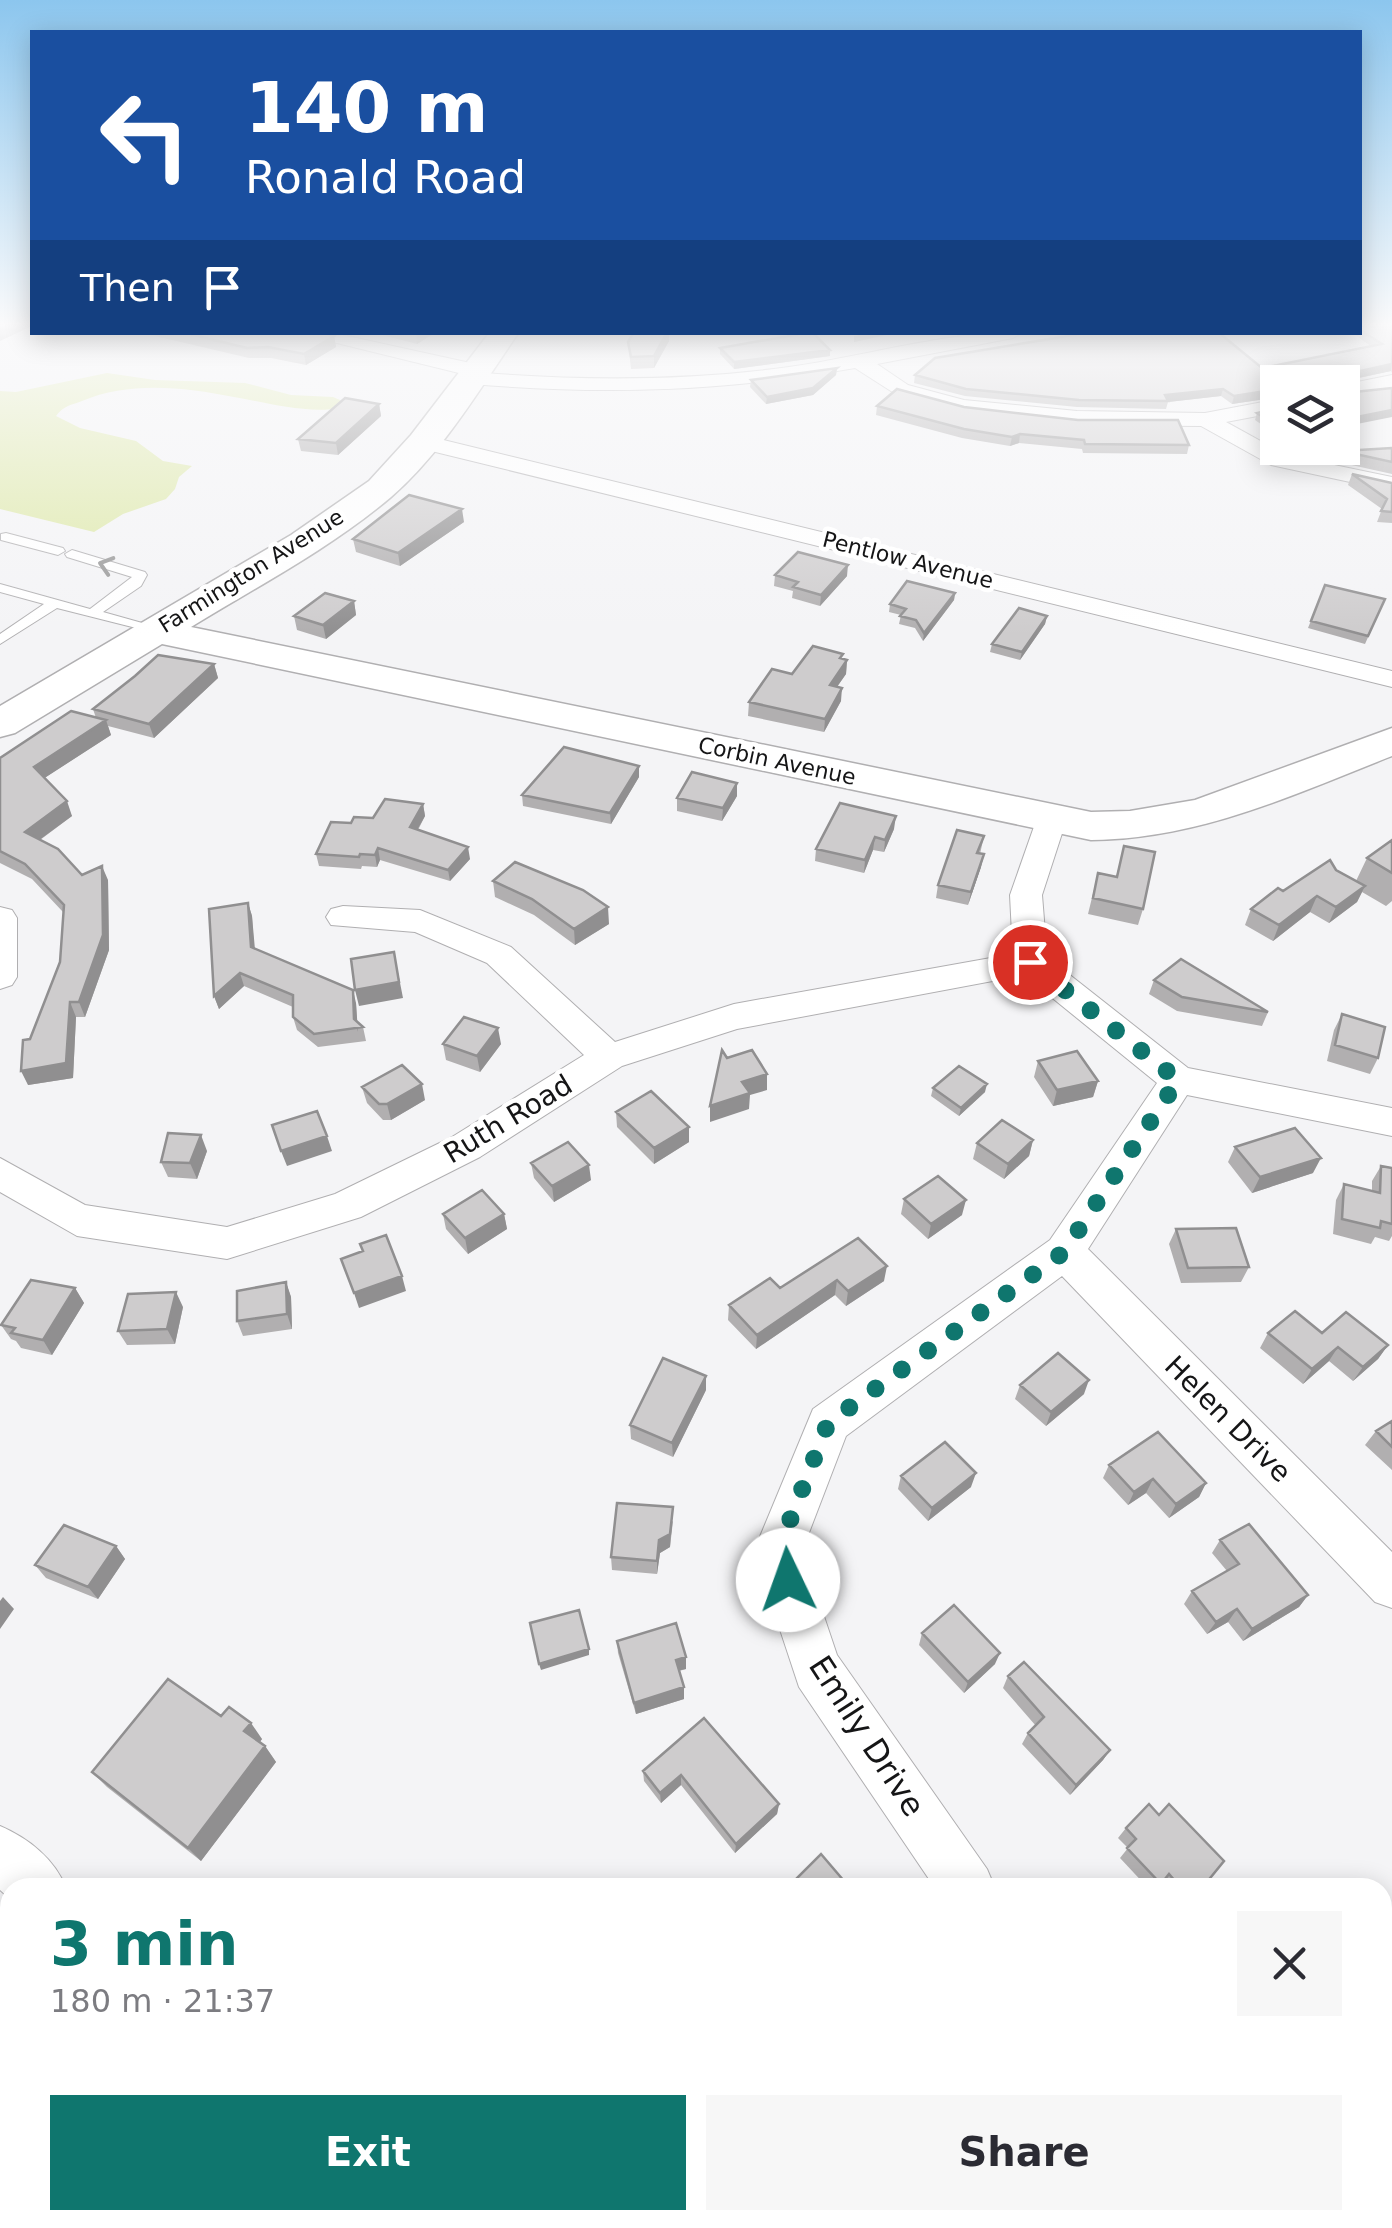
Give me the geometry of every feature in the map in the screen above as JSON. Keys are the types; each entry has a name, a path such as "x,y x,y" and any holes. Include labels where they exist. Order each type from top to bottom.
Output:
{"main road":[{"name":"Farmington Avenue","path":"0,724 304,543 381,488 434,427"},
{"name":"Corbin Avenue","path":"155,631 1052,818 1120,828 1170,822 1392,741"}],"street":[{"path":"1218,427 1279,460 1392,484"},
{"name":"Pentlow Avenue","path":"423,442 1392,679"},
{"path":"1052,818 1026,895 1030,962 1178,1080 1392,1122"},
{"path":"343,917 420,921 499,955 609,1057"},
{"path":"0,918 0,977"},
{"name":"Ruth Road","path":"0,1173 78,1220 227,1243 347,1206 466,1147 609,1057 734,1017 1030,962"},
{"name":"Emily Drive","path":"961,1878 817,1669 778,1551 828,1423 1064,1252 1178,1080"},
{"name":"Helen Drive","path":"1064,1252 1392,1586"},
{"path":"0,1853 29,1878"}],"lane":[{"path":"2,538 140,575 136,583 92,614"},
{"path":"0,588 155,631"},
{"path":"2,636 54,604"}],"green space":[{"path":"0,427 78,427 136,441 163,461 192,466 179,477 166,499 123,514 94,532 0,509"}],"building":[{"path":"312,427 354,427 336,443 298,439"},
{"path":"956,427 1181,427 1189,445 1085,444 1084,440 1020,434 1012,437"},
{"path":"1392,448 1392,462 1360,455 1360,450"},
{"path":"1352,474 1392,483 1392,512 1381,511 1387,499"},
{"path":"409,495 462,509 398,553 353,539"},
{"path":"798,552 848,565 821,595 793,587 798,582 775,575"},
{"path":"907,581 955,593 924,633 916,620 900,616 906,609 890,604"},
{"path":"1325,585 1385,599 1368,636 1311,621"},
{"path":"325,593 354,601 323,625 294,616"},
{"path":"1019,608 1047,616 1022,652 992,644"},
{"path":"813,646 843,654 840,658 847,660 830,685 842,688 825,719 749,702 772,669 792,674"},
{"path":"158,655 214,664 149,724 93,709 135,676"},
{"path":"71,711 106,720 34,767 67,801 25,832 58,849 82,875 102,866 103,935 79,1002 70,1002 66,1063 21,1071 23,1040 30,1039 60,962 64,905 25,864 0,851 0,758"},
{"path":"564,747 639,766 610,813 522,795"},
{"path":"692,772 737,783 723,808 677,798"},
{"path":"385,799 423,804 410,827 468,847 448,870 378,848 375,855 359,857 316,854 331,822 373,818"},
{"path":"840,803 896,816 885,840 875,837 865,860 816,849"},
{"path":"957,830 984,836 977,853 984,854 971,892 938,885"},
{"path":"1392,840 1392,873 1367,858"},
{"path":"1124,846 1155,852 1143,909 1093,898 1098,873 1117,877"},
{"path":"1330,860 1336,870 1365,886 1336,907 1317,896 1279,925 1251,909 1278,888 1283,891"},
{"path":"515,862 583,890 608,907 574,929 532,899 493,881"},
{"path":"248,903 251,947 353,990 354,1019 363,1027 314,1034 293,1017 293,995 240,973 214,996 209,909"},
{"path":"394,952 399,982 355,990 351,959"},
{"path":"1181,959 1268,1012 1182,997 1154,980"},
{"path":"1342,1014 1385,1027 1378,1058 1335,1045"},
{"path":"464,1017 498,1028 477,1056 443,1044"},
{"path":"722,1050 727,1058 752,1050 767,1074 742,1082 750,1093 710,1106"},
{"path":"1077,1051 1098,1081 1057,1090 1038,1061"},
{"path":"402,1065 422,1084 387,1104 379,1104 362,1087"},
{"path":"959,1066 987,1084 961,1108 933,1088"},
{"path":"651,1091 689,1127 654,1148 616,1112"},
{"path":"317,1111 327,1136 281,1151 272,1125"},
{"path":"1002,1120 1033,1140 1008,1164 977,1143"},
{"path":"1295,1128 1321,1158 1260,1177 1235,1147"},
{"path":"168,1133 201,1135 190,1163 161,1162"},
{"path":"568,1142 589,1165 552,1186 531,1163"},
{"path":"1381,1166 1392,1168 1392,1224 1381,1221 1380,1228 1342,1219 1344,1184 1380,1193"},
{"path":"938,1176 966,1200 931,1224 904,1199"},
{"path":"482,1190 504,1214 465,1238 443,1214"},
{"path":"1236,1228 1249,1267 1188,1268 1176,1229"},
{"path":"386,1235 402,1276 354,1293 341,1259 363,1251 360,1244"},
{"path":"858,1238 887,1266 848,1291 837,1280 757,1335 729,1305 770,1278 780,1288"},
{"path":"31,1280 75,1288 43,1340 11,1333 15,1328 1,1325"},
{"path":"286,1282 287,1314 237,1321 237,1291"},
{"path":"176,1292 167,1329 118,1331 128,1294"},
{"path":"1295,1311 1322,1333 1346,1312 1388,1345 1363,1367 1338,1347 1312,1369 1268,1333"},
{"path":"1058,1353 1089,1380 1051,1412 1020,1385"},
{"path":"663,1358 706,1376 672,1443 630,1425"},
{"path":"1392,1421 1392,1447 1376,1431"},
{"path":"1158,1432 1206,1483 1176,1504 1153,1479 1134,1492 1109,1465"},
{"path":"945,1442 976,1473 932,1508 901,1476"},
{"path":"617,1503 673,1507 670,1534 659,1540 657,1561 611,1557"},
{"path":"1249,1524 1308,1595 1252,1629 1237,1609 1216,1622 1192,1591 1239,1564 1220,1540"},
{"path":"64,1525 116,1546 88,1587 35,1565"},
{"path":"954,1605 1000,1653 968,1682 922,1633"},
{"path":"579,1610 589,1649 539,1664 530,1623"},
{"path":"676,1623 686,1657 676,1660 684,1687 634,1703 617,1641"},
{"path":"1024,1662 1110,1750 1076,1785 1028,1733 1044,1717 1008,1676"},
{"path":"168,1679 221,1716 229,1707 251,1723 244,1731 265,1746 188,1848 92,1772"},
{"path":"704,1718 779,1804 736,1844 681,1775 660,1793 643,1771"},
{"path":"1149,1804 1159,1815 1169,1804 1224,1861 1210,1878 1172,1878 1169,1874 1155,1878 1127,1848 1136,1839 1126,1828"},
{"path":"821,1854 841,1878 797,1878"}],"route":[{"path":"788,1580 778,1551 828,1423 1064,1252 1178,1080 1030,962"}]}
